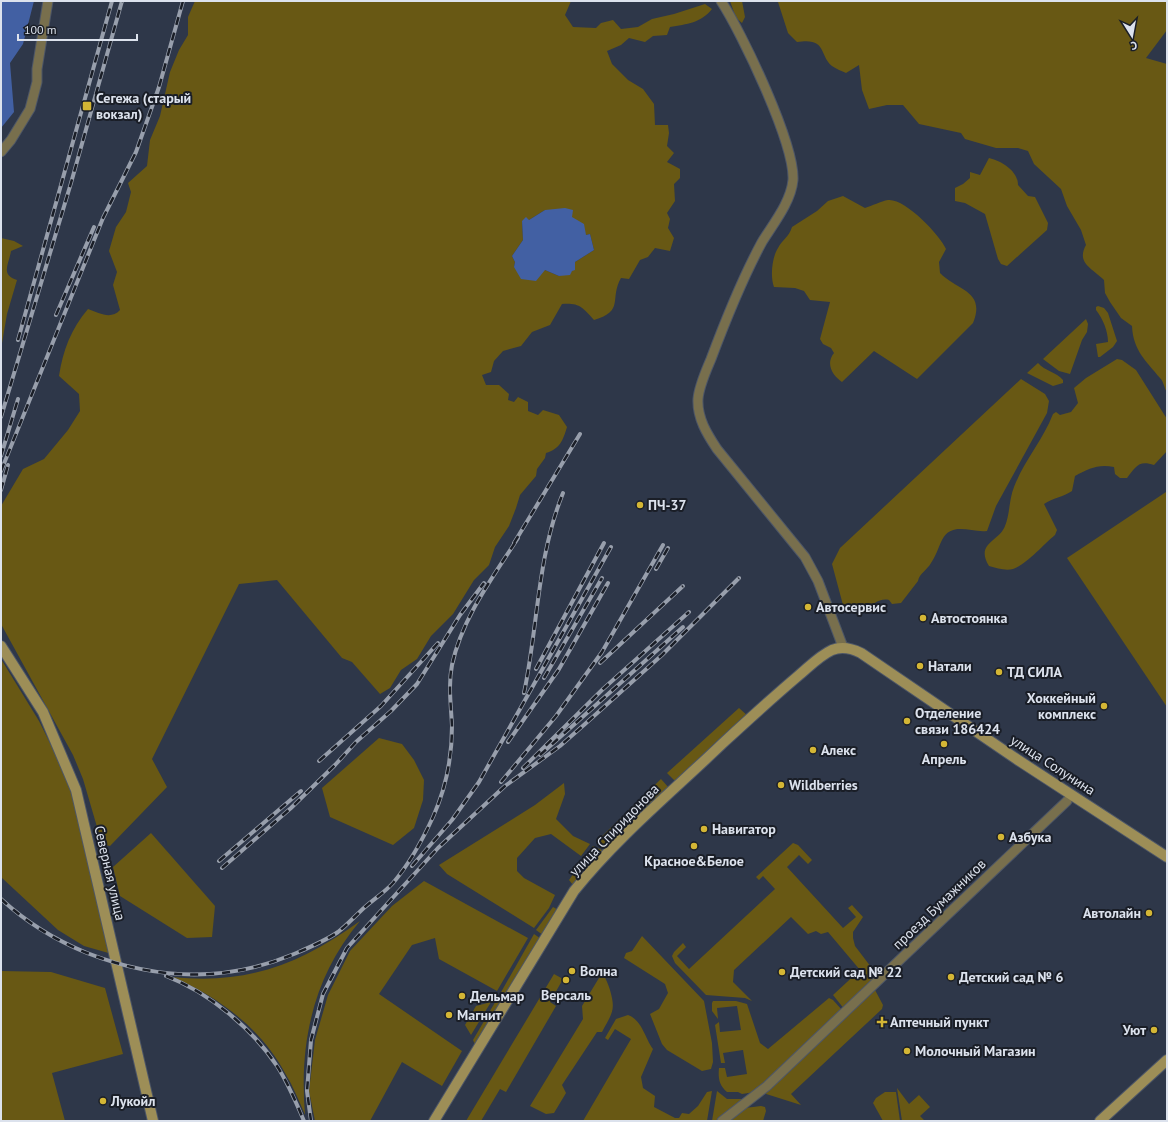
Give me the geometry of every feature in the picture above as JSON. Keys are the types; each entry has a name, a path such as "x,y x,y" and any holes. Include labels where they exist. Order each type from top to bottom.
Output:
{"street":[{"path":"1,152 11,140 30,109 37,82 37,69 48,1"},
{"path":"721,1 745,44 776,118 791,163 793,182 783,208 762,243 719,336 698,398 698,411 705,431 717,449 805,557 818,581 843,648"},
{"name":"Северная улица","path":"1,646 43,712 76,790 153,1121"},
{"name":"улица Солунина","path":"843,648 852,648 861,653 1018,760 1167,857"},
{"name":"улица Спиридонова","path":"434,1121 574,891 585,877 604,856 662,799 767,702 822,656 833,650 843,648"},
{"name":"проезд Бумажников","path":"722,1121 767,1086 1067,801"},
{"path":"1100,1121 1167,1060"}],"shaded area":[{"path":"195,1 571,1 565,15 573,27 596,28 601,23 613,20 621,29 638,27 652,19 705,4 712,9 708,14 698,20 688,24 670,27 667,35 653,36 645,42 629,38 621,45 607,51 612,64 628,80 643,89 654,104 655,125 668,125 669,133 667,146 674,153 667,162 680,169 680,178 674,184 675,201 667,213 670,219 668,228 674,238 670,251 655,248 648,257 640,260 629,279 621,278 616,292 615,304 610,313 594,320 577,305 562,304 550,325 532,332 521,346 503,351 494,361 491,372 482,375 486,385 499,385 509,394 508,400 514,402 518,397 528,402 528,411 538,415 543,410 559,415 567,427 558,446 546,453 545,458 537,469 536,476 520,495 509,526 495,547 489,565 474,580 453,614 431,636 417,659 401,670 390,688 380,694 352,662 342,658 277,580 239,584 152,759 167,787 110,846 102,844 83,779 73,755 1,624 1,506 23,469 44,459 68,430 80,411 79,394 59,376 65,349 72,332 88,309 105,315 113,315 120,310 113,285 117,272 109,251 116,227 126,212 131,192 128,183 147,166 150,140 160,116 170,72 179,50 188,35 188,17","holes":["545,210 586,235 590,234 594,250 575,262 572,271 559,276 545,270 514,267 515,262 512,256 523,240 522,221 529,220"]},
{"path":"730,1 742,1 745,17 742,23 736,18"},
{"path":"1167,1 1167,30 1146,58 1167,64 1167,392 1161,380 1141,355 1135,342 1132,326 1121,318 1110,302 1105,293 1104,280 1084,261 1083,251 1086,245 1081,230 1067,206 1061,189 1034,164 1028,151 1018,148 996,148 965,139 961,133 919,124 903,105 887,105 869,109 862,90 859,65 846,73 832,66 828,62 818,44 807,41 797,42 788,33 778,2"},
{"path":"989,158 1004,164 1012,171 1018,185 1028,196 1035,197 1048,223 1047,230 1007,266 1001,264 998,259 985,214 965,203 955,201 955,188 970,178 970,172 980,175"},
{"path":"843,196 865,208 882,201 895,201 921,218 937,235 946,249 939,262 940,273 968,293 976,304 976,312 973,323 917,379 874,351 842,382 831,369 830,361 834,353 831,348 823,344 820,339 830,302 810,300 804,291 795,288 774,287 772,273 774,256 792,227 817,211 828,201"},
{"path":"1,238 14,241 23,246 11,251 7,268 9,275 17,280 7,314 1,349"},
{"path":"1098,306 1104,308 1108,313 1117,341 1113,347 1100,357 1098,357 1096,344 1108,342 1105,325 1096,310 1096,307"},
{"path":"1086,319 1088,324 1087,332 1082,340 1070,374 1059,371 1043,359"},
{"path":"1117,359 1122,360 1136,370 1167,419 1167,451 1154,465 1144,463 1141,464 1135,468 1127,478 1120,478 1115,474 1114,467 1108,466 1093,468 1075,476 1072,491 1044,504 1057,530 1055,535 1018,567 1007,570 989,566 985,558 986,547 998,536 1005,526 1011,496 1018,477 1049,424 1053,414 1056,412 1060,415 1071,412 1078,403 1074,388 1086,378"},
{"path":"1038,363 1060,377 1063,380 1063,383 1053,386 1027,373"},
{"path":"1021,379 1045,394 1049,401 1047,413 996,506 987,531 956,529 946,534 930,565 920,576 918,581 901,603 892,604 889,600 882,600 874,604 868,612 857,614 843,605 832,564 840,548"},
{"path":"1166,492 1167,494 1167,707 1067,558"},
{"path":"1,659 39,721 59,761 73,796 112,954 84,946 58,930 1,877"},
{"path":"739,708 749,717 677,783 667,773"},
{"path":"379,738 402,744 414,760 424,780 423,800 414,828 393,845 330,817 322,788"},
{"path":"661,779 669,788 606,848 596,842"},
{"path":"564,783 565,794 556,819 573,836 590,844 581,856 551,834 535,838 517,858 517,871 524,878 555,895 549,908 534,928 447,874 439,865 535,805"},
{"path":"151,833 215,906 212,937 187,938 120,896 113,867"},
{"path":"793,843 798,845 812,860 808,864 799,855 787,867 843,928 856,917 848,908 852,905 863,917 853,932 853,938 855,946 871,967 873,983 845,1010 833,995 860,970 828,932 821,934 816,931 808,934 791,917 734,970 733,982 752,1001 745,998 706,995 675,963 672,956 674,952 683,943 686,947 677,956 689,969 775,889 763,876 759,880 756,877"},
{"path":"593,846 604,851 577,886 573,885 569,880"},
{"path":"424,881 528,938 497,991 439,959 435,938 412,945 379,994 462,1051 442,1086 402,1062 370,1121 315,1121 309,1091 315,1040 328,995 350,951 392,906"},
{"path":"553,907 562,912 547,938 536,930"},
{"path":"360,921 344,942 331,965 320,988 313,1012 307,1037 304,1062 305,1115 291,1083 275,1057 251,1028 222,1004 173,977 200,979 225,978 272,968 294,960 316,949"},
{"path":"534,934 544,941 510,999 500,994"},
{"path":"642,936 704,1001 712,1043 713,1062 711,1069 702,1071 667,1050 662,1044 650,1014 659,1009 668,993 665,984 624,958 626,953 632,951"},
{"path":"1,971 51,972 105,988 123,1054 52,1073 65,1121 1,1121"},
{"path":"602,973 608,983 612,997 613,1008 611,1016 602,1032 597,1032 562,1085 566,1093 554,1113 546,1114 530,1106 583,1019 582,1006"},
{"path":"554,974 563,979 550,1002 556,1006 506,1092 500,1089 481,1121 466,1121"},
{"path":"875,990 883,1005 882,1009 791,1094 801,1105 763,1093"},
{"path":"829,998 833,1000 842,1010 755,1092 742,1094 738,1092 727,1092 722,1087 719,1068 725,1068 727,1077 747,1074 743,1050 723,1053 725,1063 721,1063 715,1025 719,1022 720,1032 741,1030 737,1006 717,1008 718,1019 712,1011 713,1001 736,1001 747,1004 760,1043 768,1049"},
{"path":"497,999 509,1006 476,1047 473,1040"},
{"path":"491,1002 471,1035 465,1025 476,1006"},
{"path":"628,1015 633,1017 640,1025 653,1049 641,1077 643,1088 655,1096 654,1107 675,1118 679,1118 682,1113 689,1114 698,1106 707,1092 712,1091 707,1121 583,1121 631,1039 615,1029 608,1040 605,1038 616,1019"},
{"path":"897,1088 909,1104 919,1095 930,1107 920,1116 925,1121 902,1121"},
{"path":"717,1091 727,1099 746,1099 718,1121 712,1121"},
{"path":"885,1092 896,1092 900,1121 883,1121 873,1103 876,1098"},
{"path":"765,1107 766,1111 763,1121 729,1121 745,1108"}],"water":[{"path":"1,1 34,1 23,44 10,63 14,112 1,128"},
{"path":"565,208 573,210 572,217 584,224 586,235 590,234 594,250 575,262 575,270 572,271 570,275 559,276 545,270 536,281 521,279 514,267 515,262 512,256 523,240 522,221 526,217 529,220 545,210"}],"railway":[{"path":"18,340 112,1"},
{"path":"1,417 71,183 122,1"},
{"path":"1,471 103,218 136,152 159,87 183,1"},
{"path":"56,315 94,227"},
{"path":"1,456 18,399"},
{"path":"514,543 580,434"},
{"path":"1,490 8,465"},
{"path":"524,693 529,668 543,567 554,517 563,493"},
{"path":"1,899 31,923 53,937 75,948 113,962 139,969 165,973 216,974 242,970 294,954 338,932 393,883 415,852 433,817 445,784 451,749 452,726 450,680 452,665 457,648 463,631 479,598 518,538"},
{"path":"536,669 604,543"},
{"path":"501,782 556,716 602,652 663,545"},
{"path":"412,866 452,820 479,782 611,547"},
{"path":"656,569 668,548"},
{"path":"544,678 602,578"},
{"path":"311,1121 307,1091 311,1040 323,994 347,948 438,848 505,786 560,746 662,655 739,578"},
{"path":"222,868 291,808 356,742 391,711 417,684 460,615 484,583"},
{"path":"508,742 559,669 608,583"},
{"path":"600,663 683,586"},
{"path":"523,768 603,689 689,612"},
{"path":"540,755 683,627"},
{"path":"319,761 381,706 438,643"},
{"path":"219,861 301,791"},
{"path":"166,976 198,991 213,1001 255,1038 281,1072 304,1121"}],"place":[{"name":"Сегежа (старый вокзал)","path":"87,106"},
{"name":"ПЧ-37","path":"640,505"},
{"name":"Автосервис","path":"808,607"},
{"name":"Автостоянка","path":"923,618"},
{"name":"Натали","path":"920,666"},
{"name":"ТД СИЛА","path":"999,672"},
{"name":"Хоккейный комплекс","path":"1104,706"},
{"name":"Отделение связи 186424","path":"907,721"},
{"name":"Апрель","path":"944,744"},
{"name":"Алекс","path":"813,750"},
{"name":"Wildberries","path":"781,785"},
{"name":"Навигатор","path":"704,829"},
{"name":"Азбука","path":"1001,837"},
{"name":"Красное&Белое","path":"694,846"},
{"name":"Автолайн","path":"1149,913"},
{"name":"Волна","path":"572,971"},
{"name":"Детский сад № 22","path":"782,972"},
{"name":"Детский сад № 6","path":"951,977"},
{"name":"Версаль","path":"566,980"},
{"name":"Дельмар","path":"462,996"},
{"name":"Магнит","path":"449,1015"},
{"name":"Аптечный пункт","path":"882,1022"},
{"name":"Уют","path":"1154,1030"},
{"name":"Молочный Магазин","path":"907,1051"},
{"name":"Лукойл","path":"103,1101"}]}
